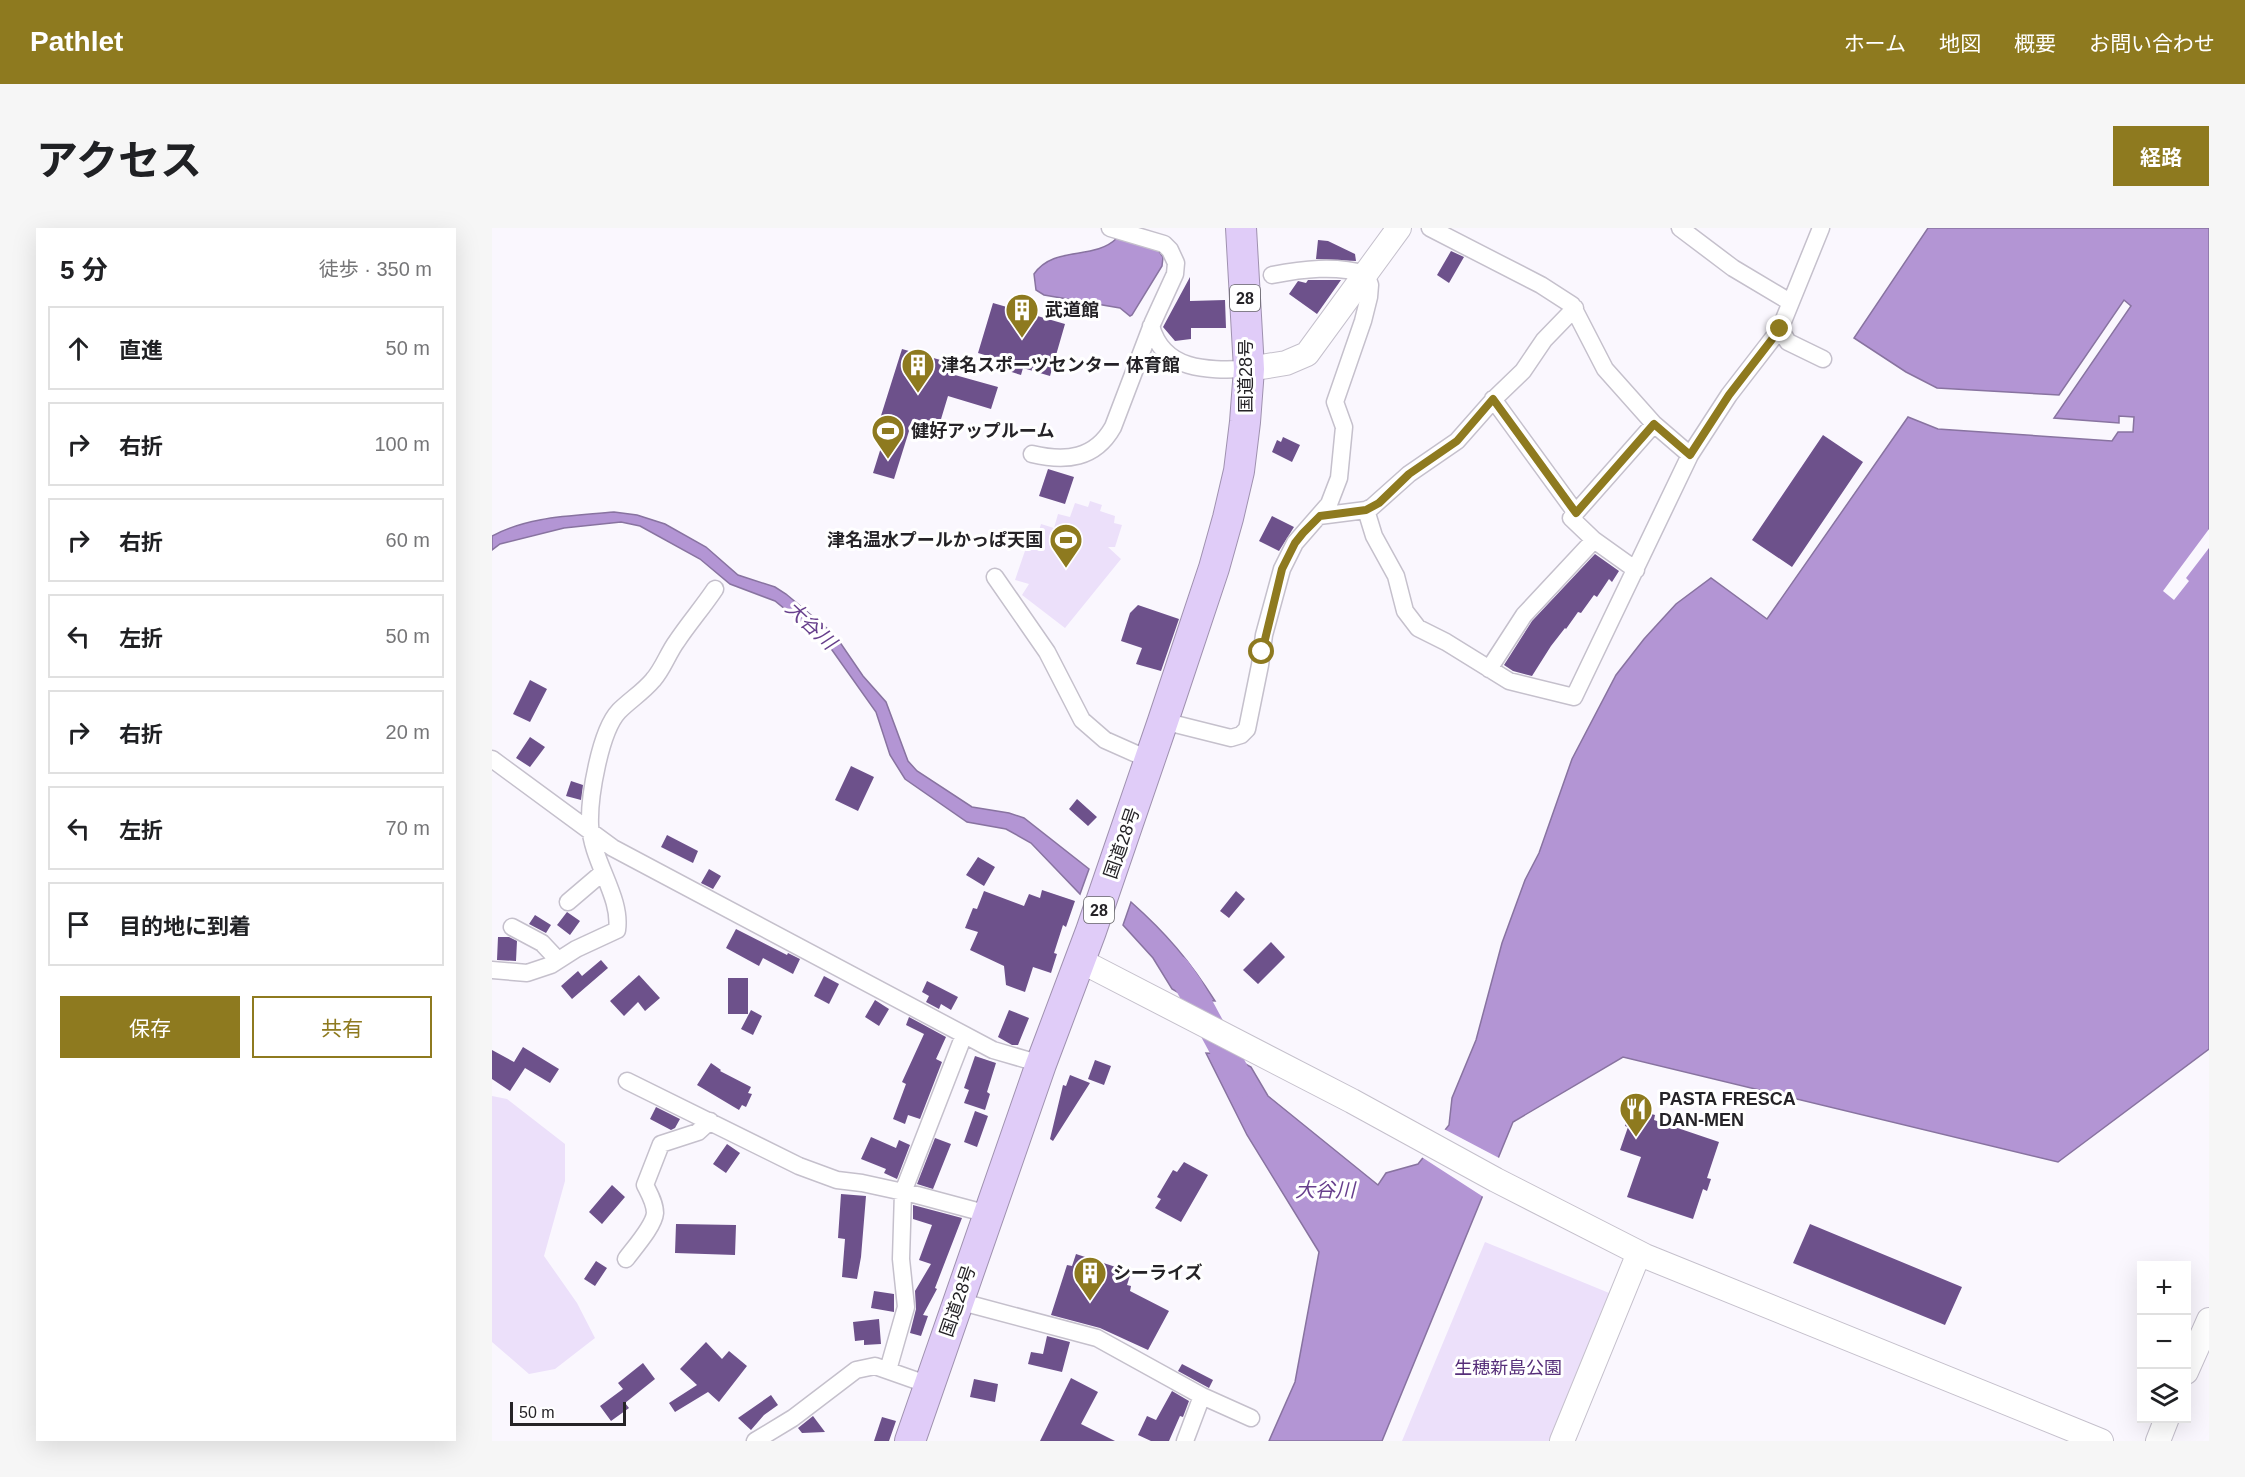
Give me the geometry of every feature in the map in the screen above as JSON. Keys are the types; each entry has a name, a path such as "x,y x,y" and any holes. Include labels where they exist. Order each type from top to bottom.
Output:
{"highway":[{"name":"国道28号","path":"910,1441 988,1214 1041,1064 1081,961 1164,721 1228,518 1239,471 1249,369 1241,228"}],"street":[{"path":"1032,454 1050,458 1084,455 1097,449 1107,438 1151,326 1176,274 1176,263 1164,244 1110,228"},
{"path":"1151,326 1156,339 1165,351 1187,366 1212,370 1249,369 1286,363 1307,354 1399,228"},
{"path":"1430,228 1541,285 1572,305 1605,369 1654,424 1690,455"},
{"path":"1680,228 1733,268 1790,302"},
{"path":"1366,510 1374,536 1396,576 1405,611 1418,628 1446,642 1509,681 1574,697 1690,455 1729,395 1780,329 1821,228"},
{"path":"1272,274 1306,268 1353,270 1366,274"},
{"path":"1164,721 1231,738 1241,735 1247,729 1264,635 1282,569 1295,543 1329,504 1339,478 1344,427 1335,402 1369,297 1370,285 1366,274"},
{"path":"1320,516 1366,510 1379,503 1409,474 1457,441 1493,399 1523,371 1544,340 1575,308"},
{"path":"1780,329 1788,342 1823,359"},
{"path":"1493,399 1576,513"},
{"path":"1636,570 1594,540 1571,518 1654,424"},
{"path":"1488,669 1524,615 1594,540"},
{"path":"995,577 1047,652 1082,720 1105,740 1150,759"},
{"path":"492,970 527,973 617,930 617,914 613,896 594,852 591,831 594,782 606,732 618,712 655,678 677,640 716,589"},
{"path":"492,759 613,848 993,1050 1041,1064"},
{"path":"568,902 602,873"},
{"path":"512,927 542,944 558,960"},
{"path":"1081,961 1362,1106 1496,1180 1639,1253 2101,1441"},
{"path":"888,1370 906,1307 901,1259 903,1192 964,1035"},
{"path":"627,1081 799,1166 837,1180 903,1192 988,1214"},
{"path":"626,1259 645,1234 655,1214 645,1185 661,1144 698,1132 710,1121"},
{"path":"1563,1441 1639,1253"},
{"path":"958,1301 1097,1338 1202,1396 1251,1418"},
{"path":"2188,1369 2209,1320"},
{"path":"755,1441 793,1418 856,1370 875,1366 929,1386"},
{"path":"1185,1441 1202,1396"},
{"path":"2158,1441 2165,1423"}],"green space":[{"name":"津名温水プールかっぱ天国","path":"1090,501 1102,505 1100,511 1115,516 1114,523 1122,525 1115,547 1108,547 1121,559 1065,628 1022,595 1029,584 1015,580 1027,545 1034,547 1041,524 1054,528 1058,514 1070,517 1075,503 1088,507"},
{"path":"492,1096 507,1099 565,1144 565,1181 544,1256 577,1303 595,1338 555,1369 529,1374 492,1342"},
{"name":"生穂新島公園","path":"1485,1242 1614,1295 1554,1441 1402,1441"}],"water":[{"path":"1928,228 2209,228 2209,1049 2058,1162 1623,1057 1513,1122 1382,1441 1269,1441 1295,1382 1319,1252 1247,1135 1206,1053 1228,1054 1251,1067 1268,1096 1378,1185 1386,1173 1418,1164 1449,1125 1452,1098 1476,1040 1502,943 1525,880 1539,853 1572,759 1616,675 1644,639 1676,604 1711,578 1767,619 1908,417 1938,429 2112,441 2118,432 2133,432 2134,417 2119,416 2119,423 2054,418 2131,306 2124,300 2059,395 1937,388 1906,372 1854,338"},
{"path":"1117,238 1158,250 1163,257 1162,266 1132,315 1130,316 1120,308 1044,295 1036,290 1034,274 1042,265 1052,259 1097,249"},
{"name":"大谷川","path":"614,512 637,515 665,524 706,547 738,575 775,587 786,594 835,635 863,676 886,702 908,761 917,771 972,807 1024,818 1089,869 1080,894 1031,843 1006,829 967,822 905,779 890,755 876,712 832,650 775,601 730,584 700,559 640,526 621,522 564,528 500,544 492,550 492,536 521,524 552,518"},
{"path":"1131,902 1177,948 1215,1001 1191,1000 1172,989 1153,958 1123,925"}],"pier":[{"path":"2209,529 2209,548 2186,578 2189,581 2174,600 2163,591"},
{"path":"1442,1128 1501,1159 1485,1198 1420,1156"}],"building":[{"path":"1318,240 1328,241 1355,254 1356,261 1316,259"},
{"path":"1451,251 1464,257 1449,283 1437,275"},
{"path":"1190,277 1190,301 1225,300 1226,328 1191,328 1191,339 1175,341 1163,327"},
{"path":"1308,280 1341,280 1317,314 1289,294 1298,281 1306,283"},
{"name":"武道館","path":"993,303 1065,324 1050,376 1023,368 1021,375 1002,369 1005,361 978,353"},
{"name":"津名スポーツセンター 体育館","path":"902,349 958,365 955,375 998,387 991,409 948,396 935,439 909,431 894,479 873,473 888,425 879,422"},
{"path":"1823,435 1863,462 1792,567 1752,540"},
{"path":"1283,437 1300,445 1292,462 1272,452 1277,440 1281,442"},
{"path":"1048,469 1074,477 1065,504 1039,496"},
{"path":"1272,516 1294,527 1279,551 1259,541"},
{"path":"1595,554 1619,571 1612,582 1609,579 1597,597 1594,595 1581,613 1578,612 1551,646 1532,676 1513,671 1504,665 1532,621"},
{"path":"1138,605 1179,619 1161,671 1136,664 1142,648 1121,641 1130,613"},
{"path":"530,680 547,689 530,722 513,714"},
{"path":"530,737 545,747 530,767 516,758"},
{"path":"851,766 874,777 858,811 835,800"},
{"path":"571,781 583,785 581,800 566,796"},
{"path":"1077,799 1097,817 1088,826 1069,809"},
{"path":"667,835 698,851 693,863 661,847"},
{"path":"978,857 995,867 984,886 966,875"},
{"path":"709,869 721,876 713,889 701,883"},
{"path":"1042,890 1075,901 1066,927 1063,925 1054,953 1057,954 1051,973 1033,967 1025,992 1006,985 1004,966 970,950 978,932 965,928 973,908 977,909 984,891 1024,906 1029,894 1040,898"},
{"path":"1236,891 1245,899 1229,918 1220,911"},
{"path":"567,912 580,921 570,935 557,925"},
{"path":"535,915 551,925 546,933 529,924"},
{"path":"736,929 787,955 788,953 800,959 793,974 763,958 759,966 726,948"},
{"path":"498,937 509,937 517,941 516,961 497,960"},
{"path":"1271,942 1285,957 1258,984 1243,970"},
{"path":"601,960 608,968 572,999 561,986 578,971 582,976"},
{"path":"639,975 660,998 645,1011 638,1002 624,1016 610,1001"},
{"path":"824,976 839,984 829,1004 814,996"},
{"path":"728,978 748,978 748,1014 728,1014"},
{"path":"927,981 958,997 951,1010 941,1004 939,1009 926,1002 929,996 922,992"},
{"path":"875,1000 889,1009 879,1026 865,1017"},
{"path":"751,1010 762,1016 753,1035 741,1029"},
{"path":"1009,1010 1029,1018 1018,1045 1012,1045 998,1037"},
{"path":"909,1017 946,1037 936,1059 942,1062 920,1119 908,1115 905,1124 893,1119 906,1084 902,1082 924,1034 906,1025"},
{"path":"523,1047 559,1069 550,1083 525,1068 510,1091 492,1079 492,1050 514,1062"},
{"path":"975,1056 996,1063 987,1092 990,1094 985,1110 964,1103 969,1090 964,1088"},
{"path":"1095,1060 1111,1066 1104,1085 1088,1079"},
{"path":"711,1063 720,1071 751,1087 748,1093 752,1094 746,1107 742,1105 739,1110 697,1085"},
{"path":"1070,1075 1090,1083 1053,1141 1050,1139 1063,1085 1066,1086"},
{"path":"656,1107 680,1119 675,1128 671,1130 650,1119"},
{"path":"1631,1108 1655,1115 1654,1120 1719,1142 1707,1178 1711,1179 1707,1191 1703,1189 1693,1219 1627,1197 1641,1157 1620,1150 1628,1127 1625,1126"},
{"path":"975,1111 988,1116 977,1147 964,1142"},
{"path":"871,1137 896,1148 899,1140 910,1145 897,1179 884,1173 886,1169 861,1159"},
{"path":"935,1138 951,1144 933,1189 917,1184"},
{"path":"727,1144 740,1153 726,1173 713,1164"},
{"path":"1184,1162 1208,1175 1181,1222 1155,1208 1161,1199 1157,1197 1173,1170 1177,1172"},
{"path":"612,1185 625,1197 602,1224 589,1212"},
{"path":"841,1194 866,1196 857,1279 842,1277 845,1239 838,1238"},
{"path":"913,1205 962,1218 935,1288 937,1289 923,1315 928,1316 921,1336 910,1333 916,1309 915,1291 931,1264 919,1260 932,1225 913,1219"},
{"path":"676,1224 736,1225 735,1255 675,1253"},
{"path":"1810,1224 1962,1287 1945,1325 1793,1263"},
{"name":"シーライズ","path":"1076,1254 1131,1272 1127,1285 1131,1286 1130,1291 1169,1311 1148,1350 1100,1328 1051,1315 1067,1265 1072,1266"},
{"path":"596,1261 607,1268 595,1286 584,1279"},
{"path":"874,1291 894,1294 894,1312 871,1308"},
{"path":"879,1319 881,1344 864,1345 864,1340 855,1341 853,1322"},
{"path":"1047,1336 1070,1342 1062,1372 1028,1364 1031,1352 1043,1354"},
{"path":"706,1342 722,1359 729,1351 747,1366 719,1402 708,1392 675,1412 669,1403 697,1385 680,1369"},
{"path":"643,1363 655,1379 625,1403 629,1408 611,1421 600,1406 623,1389 618,1383"},
{"path":"1182,1364 1213,1380 1209,1388 1178,1371"},
{"path":"1071,1378 1098,1392 1081,1424 1115,1441 1040,1441"},
{"path":"974,1379 998,1384 995,1402 970,1397"},
{"path":"1172,1391 1189,1401 1169,1441 1151,1441 1138,1435 1147,1416 1156,1420"},
{"path":"771,1395 778,1405 764,1415 751,1430 738,1418"},
{"path":"813,1416 825,1432 802,1433 798,1428"},
{"path":"882,1417 896,1421 889,1441 874,1441"}],"waterway":[{"name":"大谷川","path":"1177,969 1189,986 1242,1084"}],"place":[{"name":"武道館","path":"1022,339"},
{"name":"津名スポーツセンター 体育館","path":"918,394"},
{"name":"健好アップルーム","path":"888,460"},
{"name":"津名温水プールかっぱ天国","path":"1066,569"},
{"name":"PASTA FRESCA DAN-MEN","path":"1636,1138"},
{"name":"シーライズ","path":"1090,1302"}],"route":[{"path":"1262,652 1264,635 1282,569 1295,543 1303,533 1320,516 1366,510 1379,503 1409,474 1457,441 1493,399 1576,513 1654,424 1690,455 1729,395 1780,329"}]}
